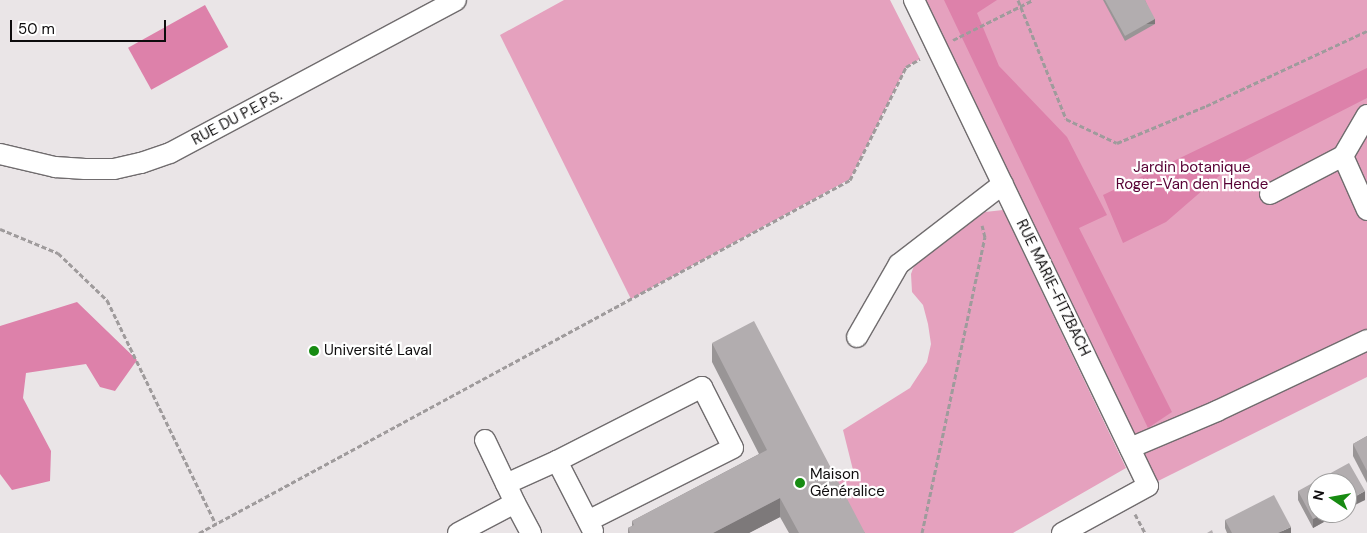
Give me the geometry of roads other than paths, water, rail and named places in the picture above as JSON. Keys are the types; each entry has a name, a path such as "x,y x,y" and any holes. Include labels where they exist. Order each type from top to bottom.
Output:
{"street":[{"name":"RUE DU P.E.P.S.","path":"0,154 54,167 85,169 114,169 141,163 170,153 456,0"},
{"name":"RUE MARIE-FITZBACH","path":"914,0 1148,486 1062,533"},
{"path":"1270,194 1343,156 1367,115"},
{"path":"1343,156 1367,210"},
{"path":"857,337 899,264 1003,184"},
{"path":"1130,448 1217,411 1367,340"},
{"path":"506,484 557,461 702,387 733,448 591,527 557,461"},
{"path":"485,440 515,503 532,533"},
{"path":"458,533 515,503"}],"place":[{"name":"Université Laval","path":"314,351"},
{"name":"Maison Généralice","path":"800,483"}],"park label":[{"name":"Jardin botanique Roger-Van den Hende","path":"1192,176"}]}
